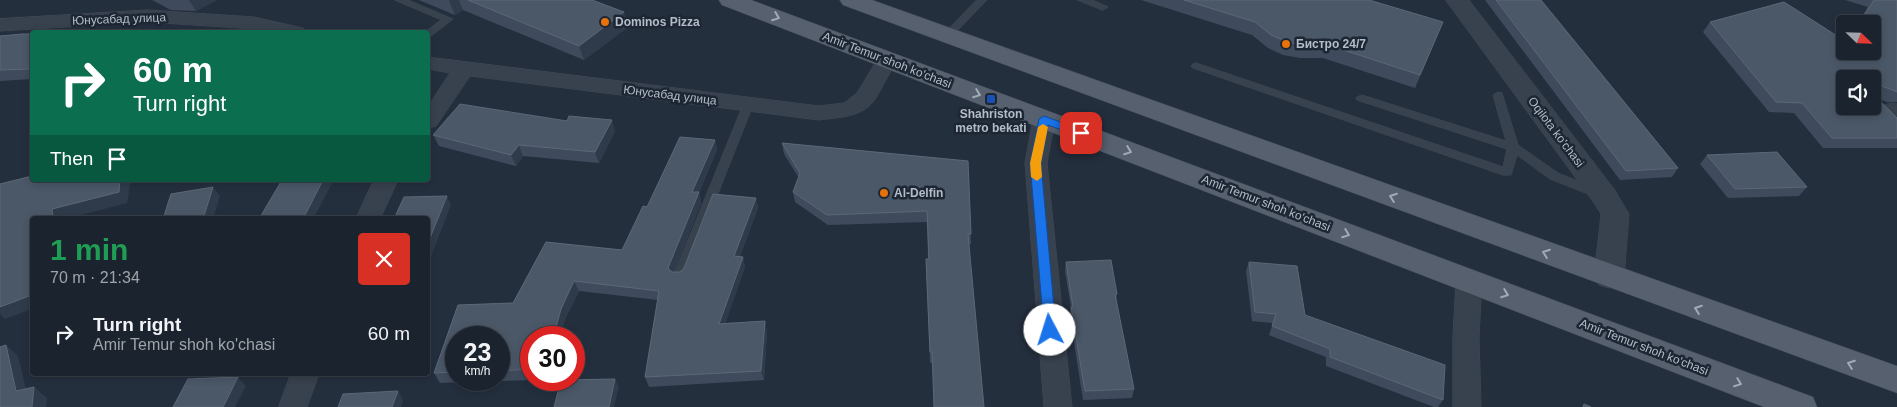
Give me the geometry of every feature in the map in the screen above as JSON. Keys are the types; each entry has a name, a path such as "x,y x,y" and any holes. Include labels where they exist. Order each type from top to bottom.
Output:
{"main road":[{"name":"Amir Temur shoh ko'chasi","path":"730,0 1802,407"},
{"path":"851,0 1897,380"}],"street":[{"name":"Oqilota ko'chasi","path":"1458,0 1604,196 1615,214 1610,277"},
{"name":"Юнусабад улица","path":"0,25 148,16 254,23 287,30"},
{"name":"Юнусабад улица","path":"430,63 819,114 850,109 865,98 887,60"},
{"path":"430,118 464,69"},
{"path":"1044,119 1036,163 1058,407"},
{"path":"369,216 385,182"},
{"path":"1467,407 1466,337 1469,280"},
{"path":"293,407 304,376"}],"lane":[{"path":"400,0 448,19 430,32"},
{"path":"948,35 982,0"},
{"path":"1083,0 1103,7"},
{"path":"1196,66 1508,172 1514,147 1498,96"},
{"path":"1361,98 1514,147 1554,176 1604,196"},
{"path":"680,277 748,105"}],"building":[{"path":"468,0 592,0 624,12 579,46"},
{"path":"1184,0 1369,0 1443,22 1420,75 1328,45 1304,45 1287,42 1271,35 1255,22"},
{"path":"1496,0 1541,0 1678,168 1626,171"},
{"path":"1874,0 1897,0 1897,92 1881,86 1881,70 1836,70 1836,115 1881,115 1881,102 1897,118 1897,138 1832,138 1802,103 1776,102 1710,22 1784,2 1836,35 1836,60 1881,60 1881,15 1864,15"},
{"path":"30,34 30,69 0,70 0,36"},
{"path":"460,104 567,121 569,116 612,120 595,152 519,145 511,155 433,135"},
{"path":"680,137 715,140 692,192 699,192 668,268 672,272 680,272 684,268 713,194 756,198 734,256 743,257 719,324 765,321 761,371 645,377 659,291 574,281 561,309 556,326 520,326 520,370 510,370 510,326 451,326 458,305 513,303 546,242 622,250 643,206 647,207"},
{"path":"782,143 968,161 971,234 968,234 984,407 934,407 926,259 929,259 927,211 827,215 793,192 800,173"},
{"path":"1777,152 1807,187 1735,189 1707,155"},
{"path":"30,176 30,182 120,182 119,192 52,209 53,216 30,216 30,296 0,307 0,184"},
{"path":"281,182 322,182 305,216 261,216"},
{"path":"213,187 204,216 164,216 171,194"},
{"path":"447,196 430,238 430,216 395,216 404,197"},
{"path":"1111,260 1117,294 1115,294 1134,389 1085,391 1071,307 1073,307 1066,262"},
{"path":"1249,262 1297,266 1305,315 1445,365 1443,400 1330,357 1330,349 1272,326 1276,314 1255,312"},
{"path":"445,342 445,372 434,373"},
{"path":"6,345 16,391 34,387 32,407 0,407 0,347"},
{"path":"238,377 223,407 173,407 188,379"},
{"path":"615,379 609,407 554,407 558,391 585,391 585,380"},
{"path":"398,391 392,407 338,407 343,394"}],"slow traffic":[{"path":"1037,177 1036,163 1043,127"}],"place":[{"name":"Dominos Pizza","path":"605,22"},
{"name":"Бистро 24/7","path":"1286,44"},
{"name":"Shahriston metro bekati","path":"991,99"},
{"name":"Al-Delfin","path":"884,193"}],"route":[{"path":"1050,330 1036,163 1044,119 1081,133"}]}
